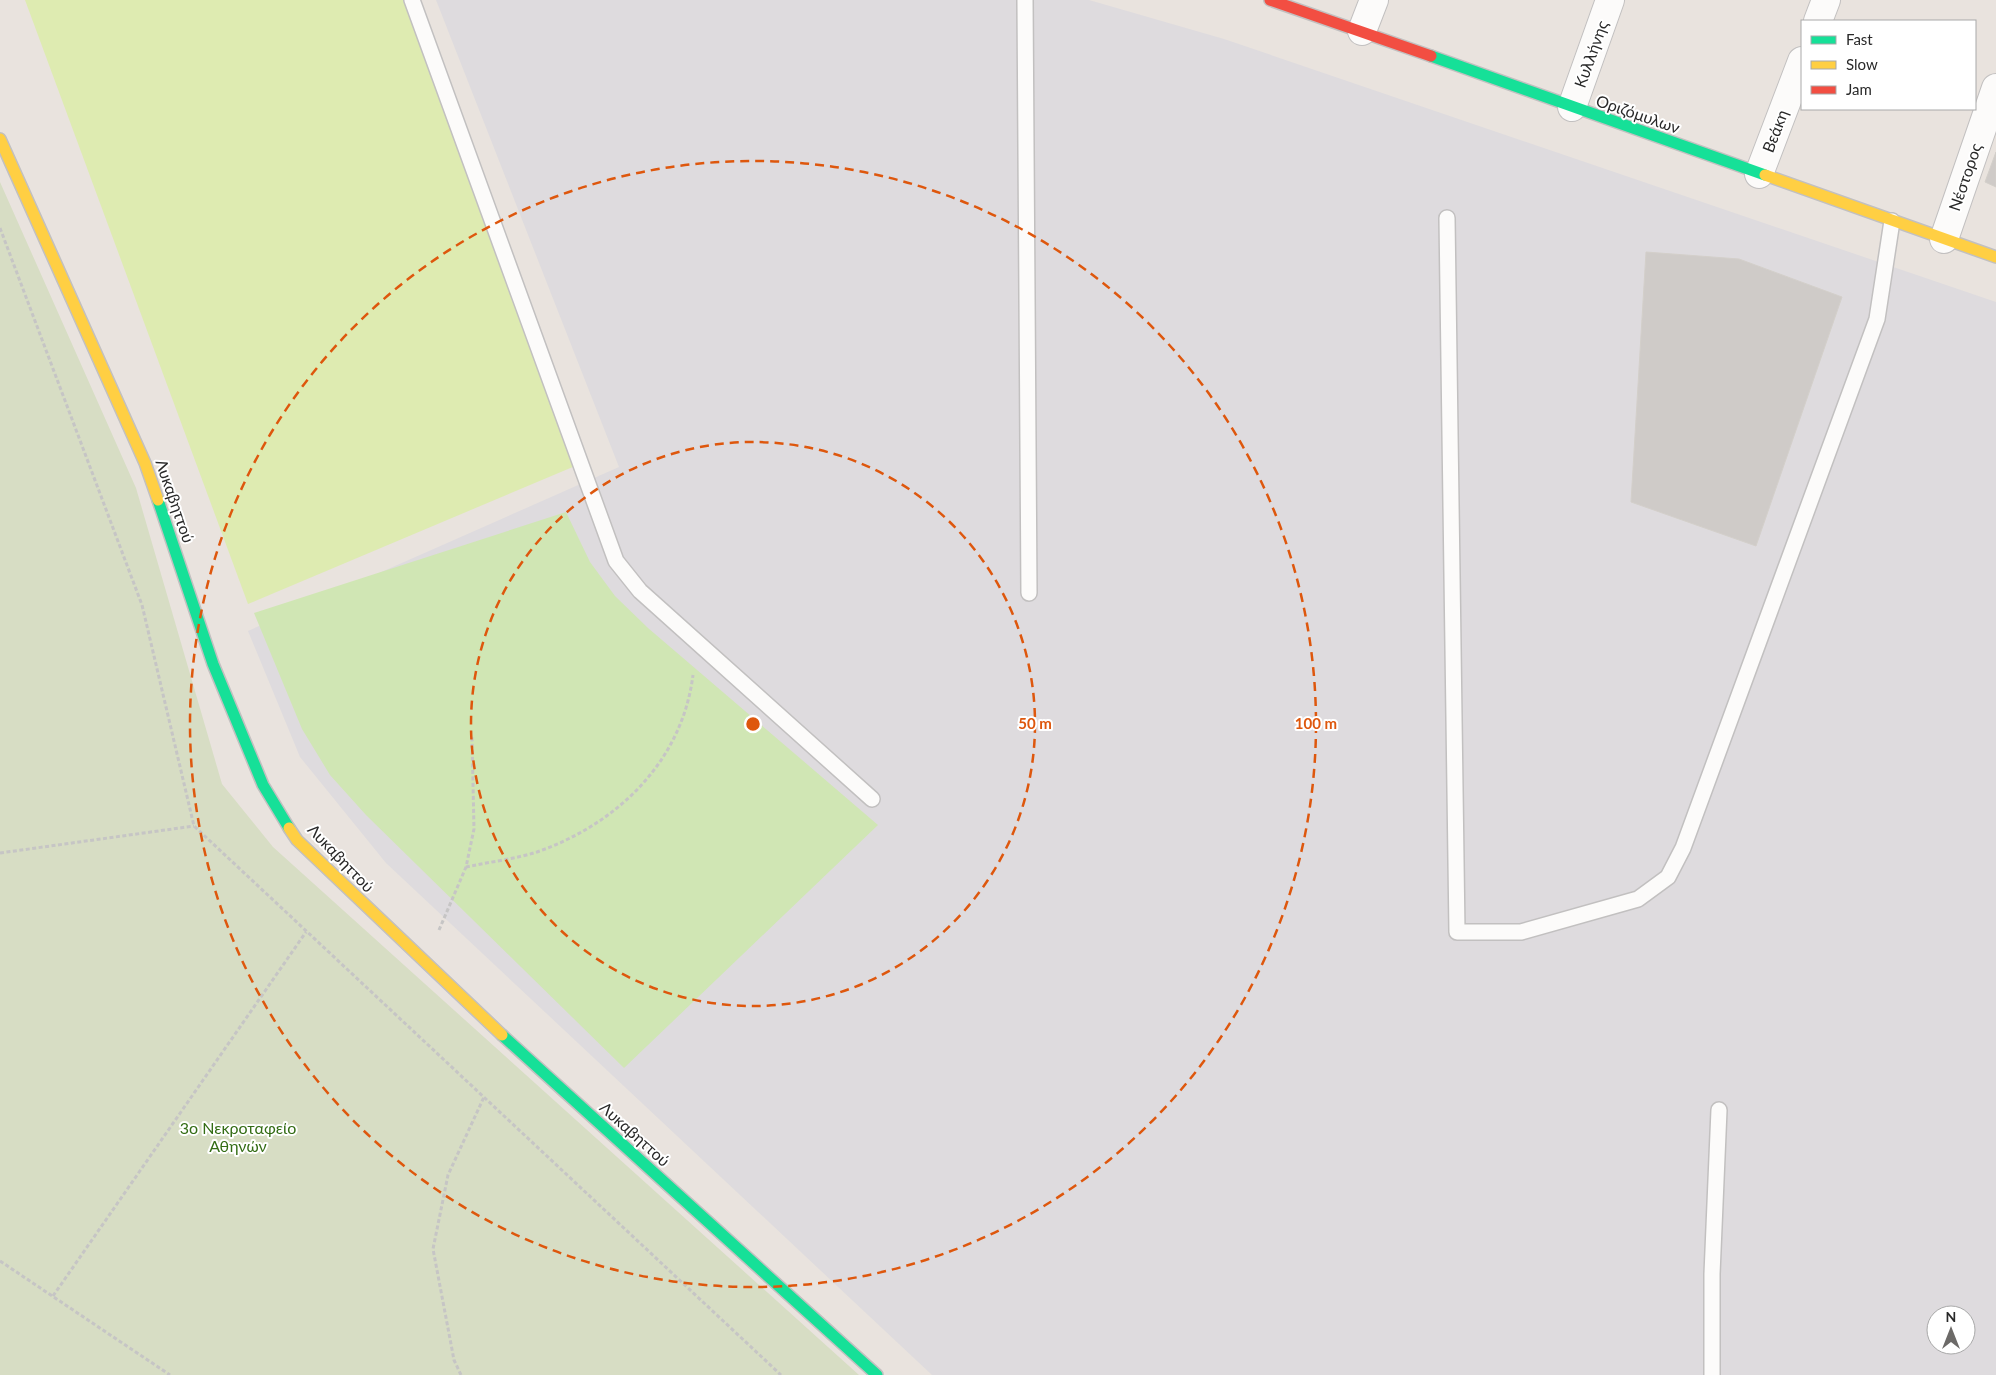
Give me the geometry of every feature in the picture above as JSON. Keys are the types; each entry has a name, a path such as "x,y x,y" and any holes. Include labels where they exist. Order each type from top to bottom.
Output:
{"street":[{"name":"Οριζόμυλων","path":"1270,0 1996,257"},
{"path":"1362,31 1374,0"},
{"name":"Κυλλήνης","path":"1572,108 1610,0"},
{"path":"1818,20 1826,0"},
{"name":"Βεάκη","path":"1759,174 1801,64"},
{"name":"Νέστορος","path":"1944,239 1996,88"},
{"name":"Λυκαβηττού","path":"0,139 145,463 213,664 263,785 298,840 423,962 877,1375"}],"lane":[{"path":"412,0 616,560 640,590 872,799"},
{"path":"1025,0 1028,593"},
{"path":"1447,218 1457,932 1521,932 1638,899 1668,877 1683,848 1877,319 1892,220"},
{"path":"1712,1375 1712,1274 1719,1110"}],"path":[{"path":"466,867 535,852 575,837 619,809 652,774 674,739 691,694 697,642"},
{"path":"423,962 452,904 466,867 474,829 472,737"},
{"path":"0,853 194,826"},
{"path":"53,1296 306,932"},
{"path":"461,1375 454,1360 432,1249 448,1175 484,1097"},
{"path":"0,1261 170,1375"}],"shaded area":[{"path":"436,0 1089,0 1224,39 1996,302 1996,1375 932,1375 386,863 300,757 248,631 619,467"}],"green space":[{"path":"25,0 404,0 587,461 248,604"},
{"name":"3ο Νεκροταφείο Αθηνών","path":"0,182 136,488 222,784 273,847 859,1375 0,1375"},
{"path":"566,512 590,562 615,596 648,628 878,825 624,1068 366,815 330,775 302,729 254,613"}],"building":[{"path":"1996,152 1996,187 1985,182"},
{"path":"1646,252 1739,259 1842,297 1756,546 1631,502"}],"traffic: fast":[{"path":"1431,56 1765,175"},
{"path":"158,500 213,664 263,785 289,828"},
{"path":"502,1035 877,1375"}],"traffic: slow":[{"path":"0,139 145,463 158,500"},
{"path":"1765,175 1996,257"},
{"path":"289,828 297,840 502,1035"}],"traffic: jam":[{"path":"1270,0 1431,56"}]}
